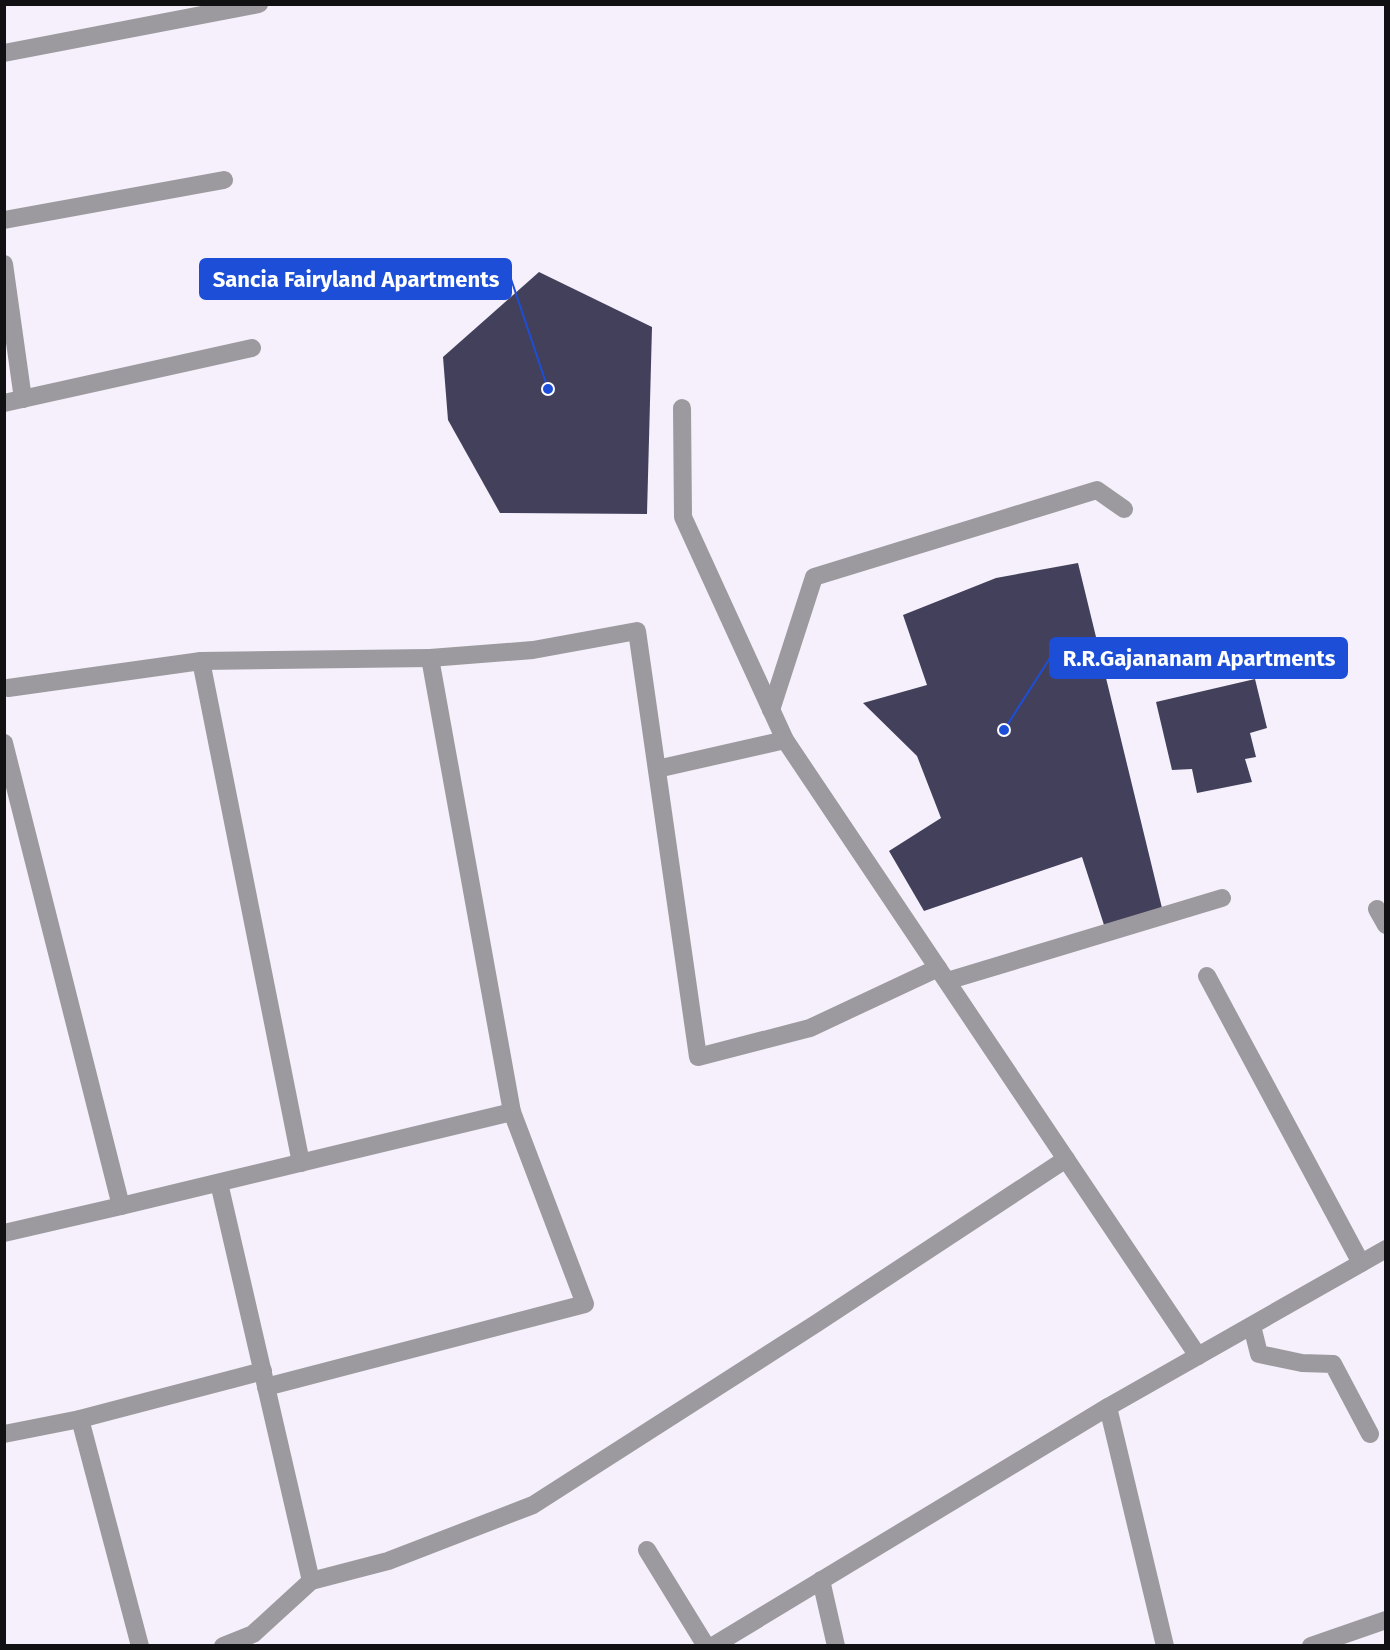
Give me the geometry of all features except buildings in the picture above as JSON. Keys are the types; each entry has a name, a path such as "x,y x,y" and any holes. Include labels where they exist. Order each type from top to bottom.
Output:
{"street":[{"path":"4,53 259,4"},
{"path":"4,220 224,180"},
{"path":"4,264 23,399"},
{"path":"4,403 252,348"},
{"path":"682,408 683,517 785,740 1198,1356"},
{"path":"771,710 814,577 1097,490 1124,509"},
{"path":"8,688 201,661 430,658 533,650 637,631 698,1057 810,1028 942,974 1222,898"},
{"path":"4,1434 265,1379 585,1304 512,1113 430,658"},
{"path":"201,661 301,1163"},
{"path":"657,769 785,740"},
{"path":"4,743 121,1206"},
{"path":"1377,909 1386,925"},
{"path":"1207,976 1361,1263"},
{"path":"4,1233 512,1113"},
{"path":"223,1646 253,1634 311,1581 388,1561 533,1505 817,1323 1066,1159"},
{"path":"219,1182 311,1581"},
{"path":"713,1646 1108,1407 1386,1249"},
{"path":"1252,1326 1260,1354 1302,1363 1333,1364 1370,1434"},
{"path":"1108,1407 1165,1646"},
{"path":"80,1419 140,1646"},
{"path":"648,1550 706,1646"},
{"path":"821,1580 836,1646"},
{"path":"1311,1646 1386,1620"}],"place":[{"name":"Sancia Fairyland Apartments","path":"548,389"},
{"name":"R.R.Gajananam Apartments","path":"1004,730"}]}
